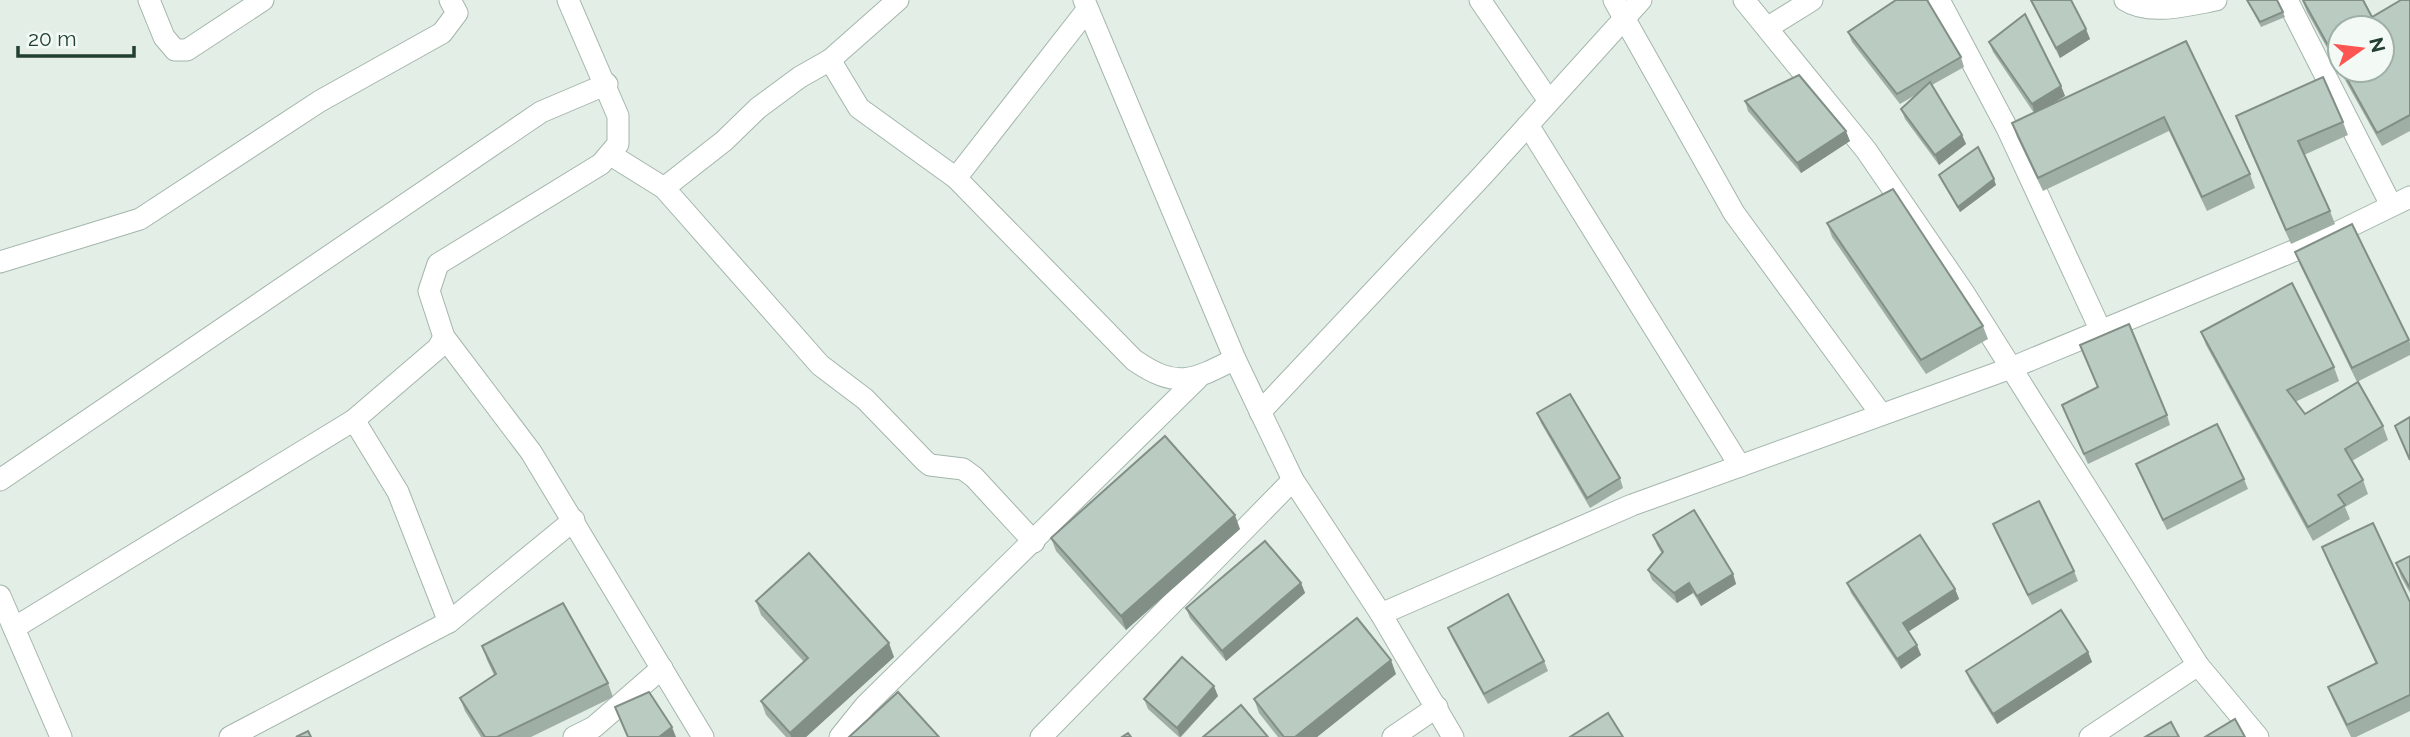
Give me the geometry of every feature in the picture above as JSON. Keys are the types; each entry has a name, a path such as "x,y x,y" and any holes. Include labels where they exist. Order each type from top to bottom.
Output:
{"street":[{"path":"149,0 164,37 175,50 187,50 263,0"},
{"path":"0,262 140,219 320,101 442,33 457,13 450,0"},
{"path":"568,0 607,84 620,131 611,155 601,164 438,264 429,291 444,337 531,452 703,737"},
{"path":"664,188 724,141 758,108 800,77 830,60 898,0"},
{"path":"1480,0 1549,101"},
{"path":"1260,412 1528,125 1620,9 1641,0"},
{"path":"1744,0 1866,150 2011,368 2198,665 2258,737"},
{"path":"1767,28 1812,0"},
{"path":"1939,0 2007,128 2100,329"},
{"path":"2125,0 2132,5 2173,8 2216,0"},
{"path":"1381,614 1632,505 2011,368 2332,235 2400,201 2287,0"},
{"path":"956,178 1086,5"},
{"path":"1086,5 1235,359 1293,480 1381,614 1453,737"},
{"path":"1620,9 1734,213 1881,414"},
{"path":"830,60 859,108 956,178 1134,360 1155,374 1174,381 1198,378"},
{"path":"0,480 541,112 607,84"},
{"path":"1528,125 1740,466"},
{"path":"611,155 664,188 820,365 865,399 930,465 963,469 974,477 1034,542"},
{"path":"14,628 354,420 438,348 444,337"},
{"path":"840,737 865,706 1198,378 1235,359"},
{"path":"354,420 398,492 449,622"},
{"path":"1041,737 1293,480"},
{"path":"230,737 405,648 449,622 574,520"},
{"path":"0,596 61,737"},
{"path":"2090,737 2198,665"},
{"path":"574,737 594,727 662,668"},
{"path":"1393,737 1437,706"}],"building":[{"path":"1896,0 1927,0 1961,57 1897,94 1848,32"},
{"path":"2031,0 2071,0 2086,29 2056,48"},
{"path":"2247,0 2277,0 2283,12 2260,22"},
{"path":"2303,0 2363,0 2370,14 2326,14 2326,42"},
{"path":"2401,0 2410,0 2410,115 2377,133 2350,84 2396,84 2396,14 2377,14"},
{"path":"2025,14 2061,86 2032,104 1989,42"},
{"path":"2186,41 2250,174 2202,197 2164,117 2038,178 2012,123"},
{"path":"1799,75 1846,131 1797,163 1745,101"},
{"path":"2323,77 2343,122 2298,141 2330,211 2286,230 2236,116"},
{"path":"1930,82 1962,135 1935,155 1901,109"},
{"path":"1978,147 1994,179 1958,207 1939,175"},
{"path":"1893,189 1983,326 1921,360 1827,223"},
{"path":"2352,224 2409,340 2352,368 2295,252"},
{"path":"2292,283 2334,367 2287,390 2305,414 2358,382 2383,426 2345,449 2363,480 2338,495 2345,505 2308,527 2201,332"},
{"path":"2129,324 2167,415 2084,454 2062,405 2098,387 2080,345"},
{"path":"1570,394 1620,478 1587,498 1537,413"},
{"path":"2410,417 2410,460 2395,426"},
{"path":"2217,424 2244,479 2163,520 2136,464"},
{"path":"1165,436 1235,515 1121,616 1051,538"},
{"path":"2039,501 2074,571 2028,595 1993,524"},
{"path":"1694,510 1733,574 1697,596 1689,583 1674,593 1648,570 1663,552 1653,535"},
{"path":"2373,523 2410,602 2410,695 2347,725 2328,687 2377,663 2322,547"},
{"path":"1920,535 1955,589 1903,623 1917,645 1897,659 1847,583"},
{"path":"1265,541 1301,583 1222,651 1186,608"},
{"path":"809,553 889,643 790,733 761,701 808,658 756,601"},
{"path":"2410,556 2410,588 2396,563"},
{"path":"1508,594 1544,661 1484,694 1448,628"},
{"path":"563,603 608,683 497,737 485,737 460,698 496,674 482,646"},
{"path":"2061,610 2088,652 1993,714 1966,671"},
{"path":"1357,618 1391,660 1295,737 1284,737 1254,699"},
{"path":"1182,657 1214,686 1177,728 1144,699"},
{"path":"649,692 672,727 659,737 628,737 615,707"},
{"path":"898,692 939,737 849,737"},
{"path":"1241,705 1268,737 1203,737"},
{"path":"1608,713 1623,737 1570,737"},
{"path":"2235,719 2245,737 2205,737"},
{"path":"2171,722 2179,737 2145,737"},
{"path":"308,731 311,737 296,737"}]}
